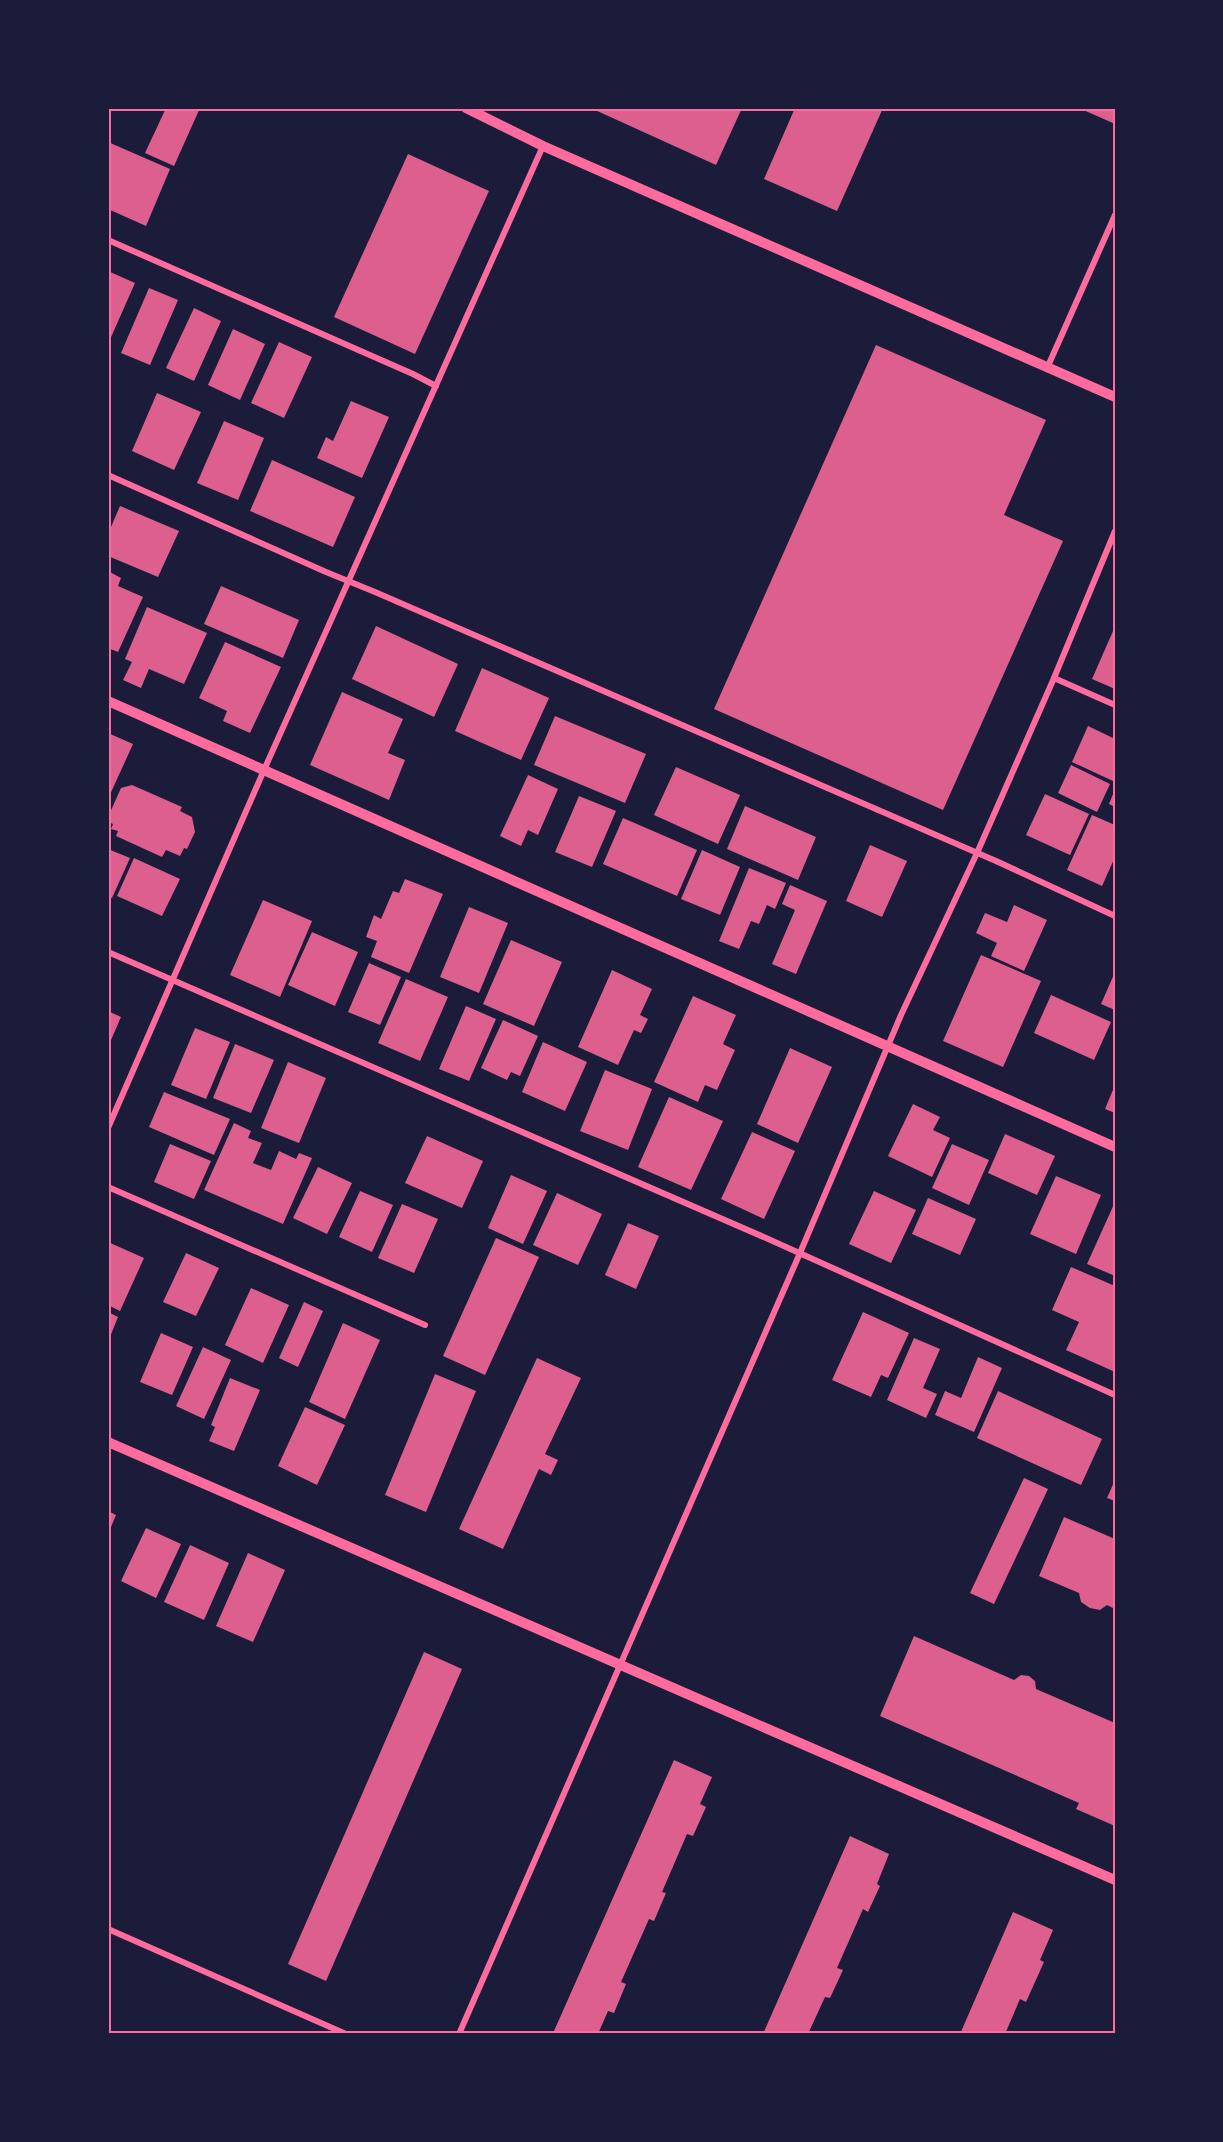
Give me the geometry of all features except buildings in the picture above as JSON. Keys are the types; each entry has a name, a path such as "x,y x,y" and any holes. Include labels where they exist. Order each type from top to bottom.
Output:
{"street":[{"path":"466,108 543,146 1115,397"},
{"path":"108,1128 264,770 543,146"},
{"path":"1048,366 1115,215"},
{"path":"108,240 436,386"},
{"path":"108,475 977,853 1115,916"},
{"path":"459,2034 800,1253 887,1047 977,853 1054,678 1115,531"},
{"path":"1054,678 1115,705"},
{"path":"108,701 1115,1147"},
{"path":"108,952 800,1253 1115,1395"},
{"path":"108,1187 425,1325"},
{"path":"108,1442 1115,1880"},
{"path":"108,1929 346,2034"}]}
